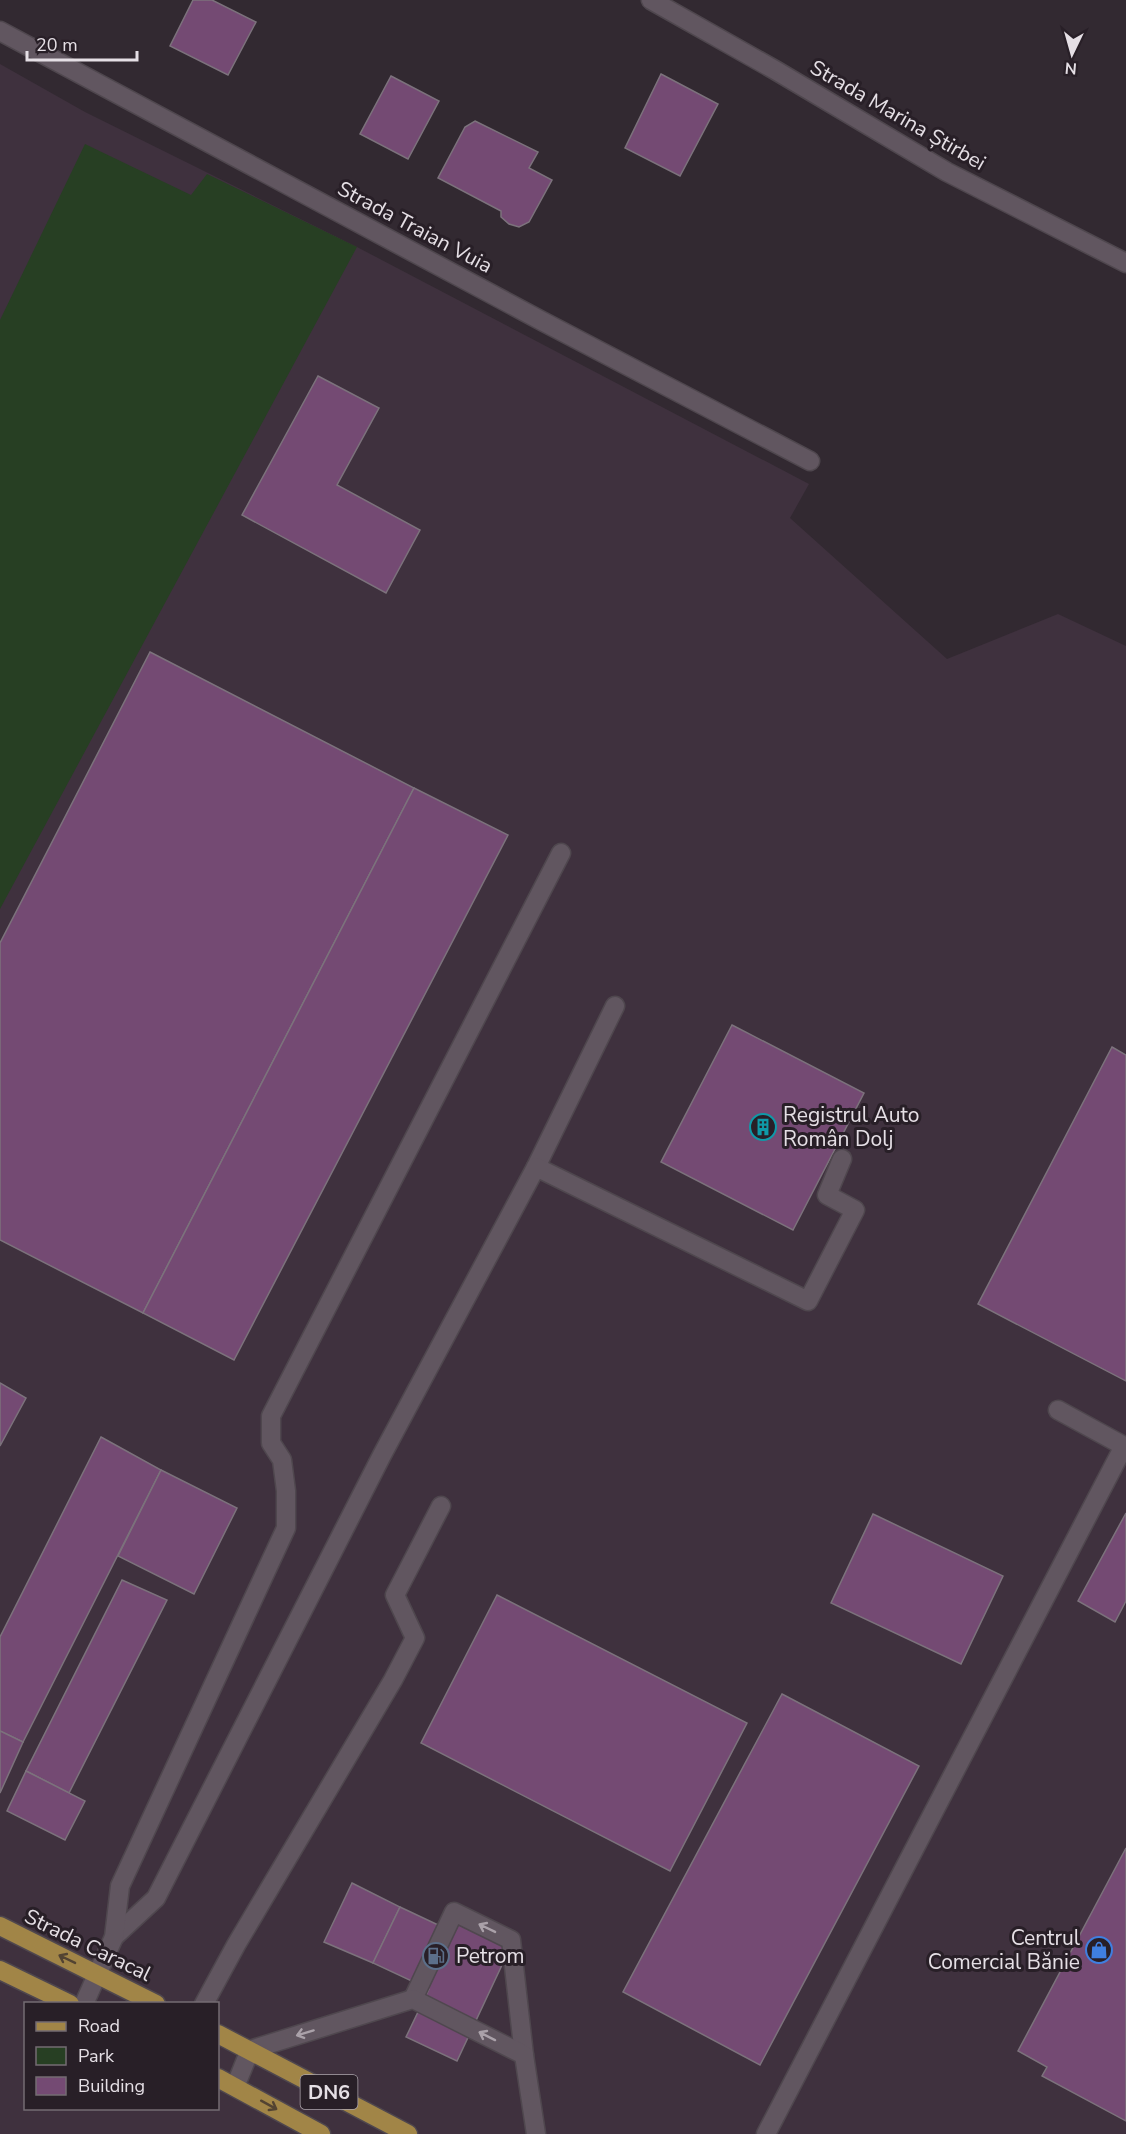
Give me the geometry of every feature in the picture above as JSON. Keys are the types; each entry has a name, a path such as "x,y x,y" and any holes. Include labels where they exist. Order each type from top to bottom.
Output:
{"main road":[{"name":"Strada Caracal","path":"0,1926 152,2002"},
{"path":"0,1970 66,2002"},
{"name":"DN6","path":"219,2034 408,2134"},
{"name":"DN6","path":"219,2079 321,2134"}],"street":[{"name":"Strada Marina Știrbei","path":"651,0 947,172 1126,263"},
{"name":"Strada Traian Vuia","path":"0,31 540,320 810,461"},
{"path":"85,2002 114,1937 120,1886 286,1528 286,1491 282,1460 271,1443 271,1416 561,853"},
{"path":"114,1937 156,1898 382,1455 536,1167 615,1006"},
{"path":"536,1167 808,1301 855,1210 827,1195 842,1159"},
{"path":"766,2134 1124,1446 1058,1410"},
{"path":"205,2002 236,1945 393,1680 415,1638 395,1594 441,1506"},
{"path":"413,2000 454,1912 511,1940 524,2055 536,2134"},
{"path":"235,2087 250,2050 413,2000 524,2055"}],"shaded area":[{"path":"0,64 85,112 357,247 809,484 790,518 947,659 1058,614 1126,646 1126,2134 0,2134"}],"green space":[{"path":"85,144 191,195 207,174 357,247 0,909 0,320"}],"building":[{"path":"193,0 212,0 256,22 228,75 170,46"},
{"path":"661,74 718,104 680,176 625,148"},
{"path":"391,76 439,101 408,159 360,134"},
{"path":"475,121 538,152 529,168 552,180 529,222 519,227 509,224 501,217 501,211 438,178 465,127"},
{"path":"318,376 379,408 337,485 420,530 386,593 242,515"},
{"path":"150,652 414,788 143,1313 0,1240 0,943"},
{"path":"414,788 508,835 234,1360 143,1313"},
{"name":"Registrul Auto Român Dolj","path":"732,1025 864,1093 793,1230 661,1162"},
{"path":"1112,1047 1126,1055 1126,1381 978,1304"},
{"path":"0,1383 26,1398 0,1446"},
{"path":"101,1437 161,1470 23,1742 0,1731 0,1637"},
{"path":"161,1470 237,1508 194,1594 118,1556"},
{"path":"1126,1513 1126,1601 1115,1622 1078,1601"},
{"path":"873,1514 1003,1576 961,1664 831,1603"},
{"path":"122,1580 167,1600 69,1793 26,1771"},
{"path":"497,1595 747,1723 670,1871 421,1743"},
{"path":"782,1694 919,1766 760,2065 623,1992"},
{"path":"0,1731 23,1742 0,1793"},
{"path":"26,1771 85,1801 65,1840 7,1811"},
{"name":"Centrul Comercial Bănie","path":"1126,1848 1126,2121 1042,2076 1047,2067 1018,2051"},
{"path":"352,1883 400,1907 373,1963 324,1942"},
{"path":"400,1907 453,1932 458,1923 510,1948 457,2061 406,2037 429,1989 373,1963"}],"place":[{"name":"Registrul Auto Român Dolj","path":"763,1127"},
{"name":"Centrul Comercial Bănie","path":"1099,1950"},
{"name":"Petrom","path":"436,1956"}]}
